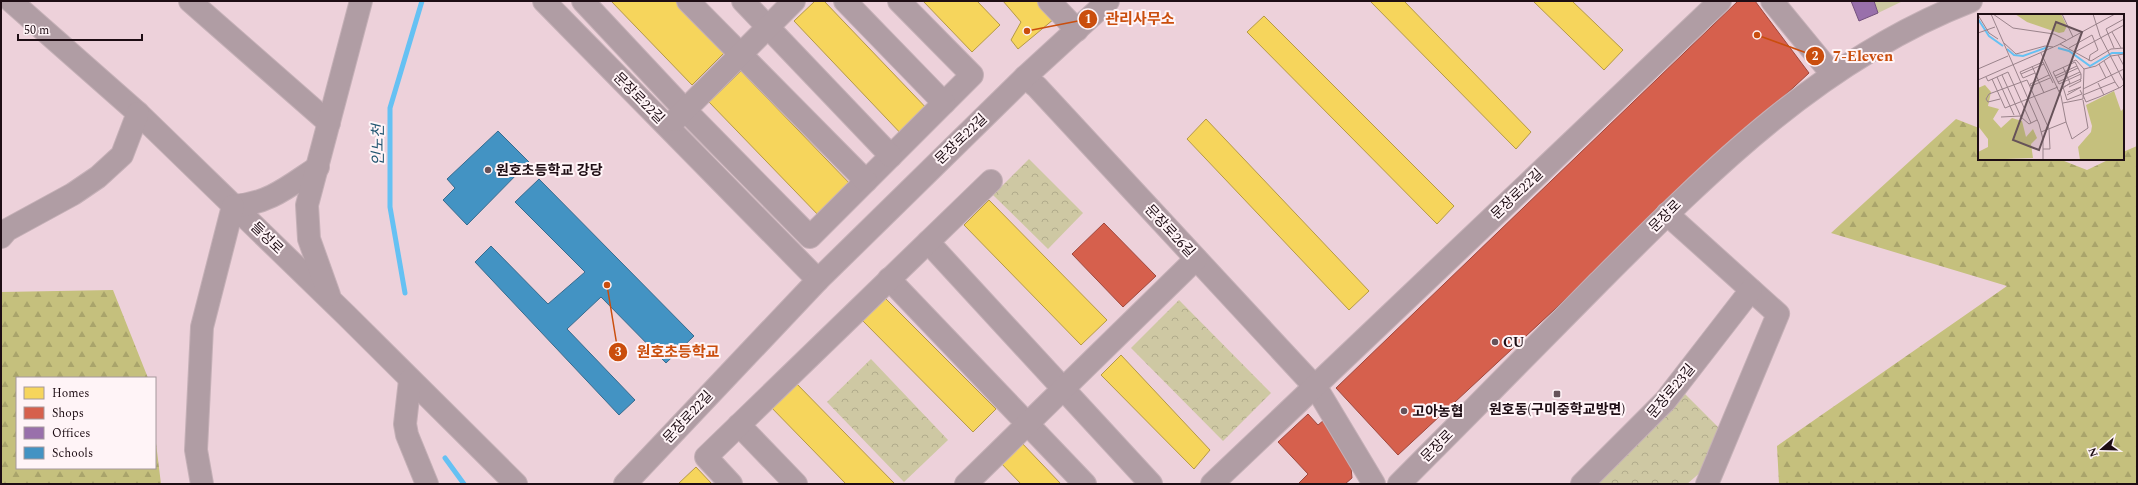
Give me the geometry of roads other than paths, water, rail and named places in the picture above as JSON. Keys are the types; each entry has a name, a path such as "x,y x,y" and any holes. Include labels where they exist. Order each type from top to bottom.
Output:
{"street":[{"name":"들성로","path":"11,1 138,113 331,300 516,484"},
{"path":"190,1 329,124"},
{"path":"331,300 309,239 307,205 361,1"},
{"name":"문장로22길","path":"544,1 818,280"},
{"path":"583,1 685,110 810,237 972,75 899,1"},
{"path":"688,1 866,181"},
{"path":"743,1 891,156"},
{"path":"668,127 794,1"},
{"path":"845,1 944,103"},
{"path":"1049,1 1077,30"},
{"name":"문장로22길","path":"625,484 818,280 1025,77 1108,1"},
{"name":"문장로22길","path":"1314,387 1720,1"},
{"path":"1772,1 1832,74"},
{"name":"문장로","path":"1399,484 1667,214 1729,155 1800,96 1857,57 1934,15 1971,1"},
{"name":"문장로26길","path":"1025,77 1042,93 1314,387 1374,484"},
{"path":"1,237 7,230 72,194 98,177 122,155 138,113"},
{"path":"202,484 196,450 202,327 234,206 250,205 264,201 280,193 318,167"},
{"path":"731,484 706,457 991,181"},
{"path":"1667,214 1778,314 1707,484"},
{"path":"928,242 1150,484"},
{"path":"968,483 1196,259"},
{"path":"889,279 1085,484"},
{"name":"문장로23길","path":"1582,484 1665,401 1751,290"},
{"path":"410,380 406,429 413,452 428,484"},
{"path":"1212,484 1314,387"},
{"path":"739,425 796,484"}],"waterway":[{"name":"인노천","path":"405,293 390,207 390,108 422,1"},
{"name":"인노천","path":"445,458 464,484"}],"place":[{"name":"관리사무소","path":"1027,31"},
{"name":"7-Eleven","path":"1757,35"},
{"name":"원호초등학교 강당","path":"488,170"},
{"name":"원호초등학교","path":"607,285"},
{"name":"CU","path":"1495,342"},
{"name":"원호동(구미중학교방면)","path":"1557,394"},
{"name":"고아농협","path":"1404,411"}]}
